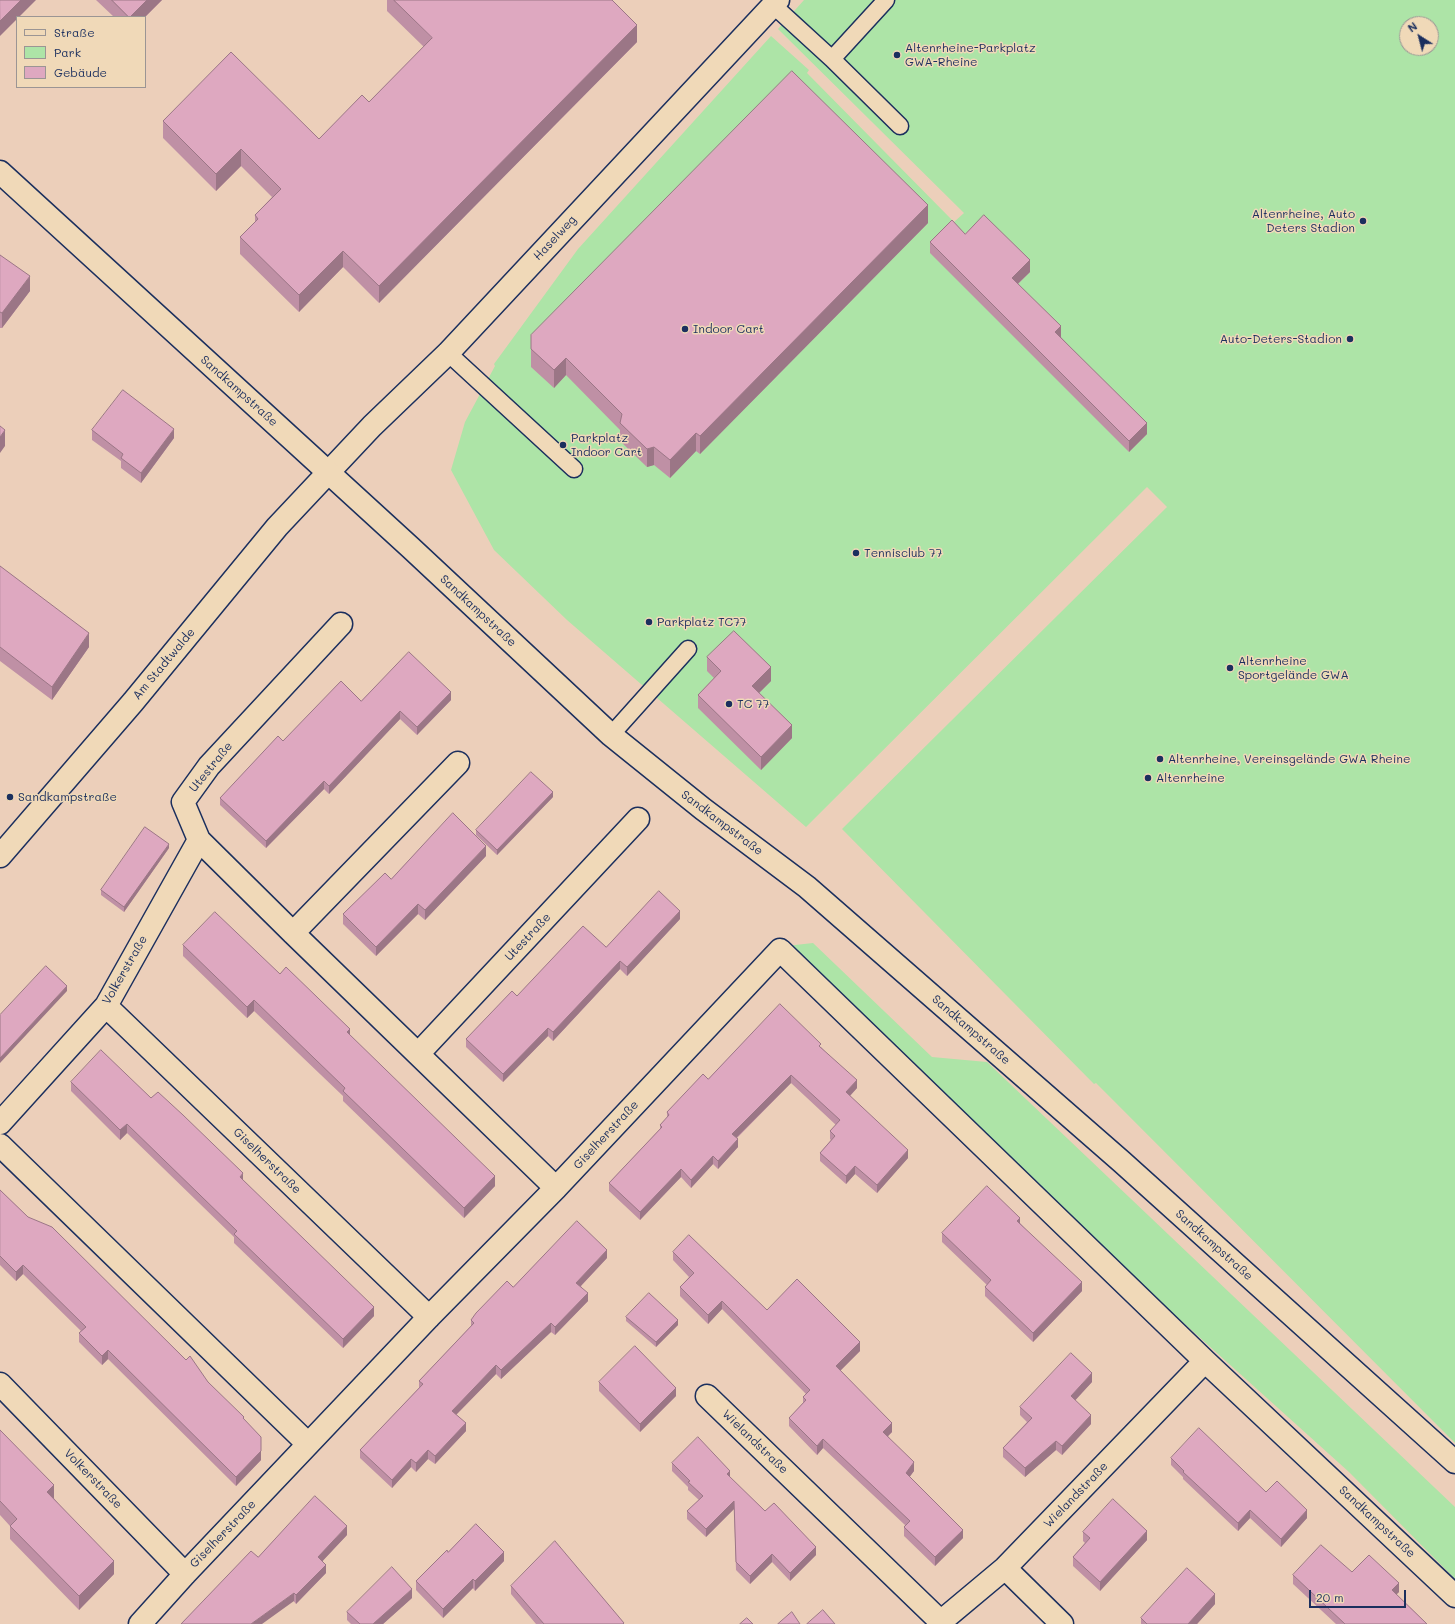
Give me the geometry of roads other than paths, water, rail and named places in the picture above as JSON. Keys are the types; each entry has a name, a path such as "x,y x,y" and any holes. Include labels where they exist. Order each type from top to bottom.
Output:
{"street":[{"name":"Haselweg","path":"329,473 372,426 448,353 776,2"},
{"name":"Sandkampstraße","path":"0,172 329,473 611,735 703,809 807,887 1122,1162 1455,1462"},
{"name":"Am Stadtwalde","path":"0,856 133,702 277,527 329,473"},
{"name":"Utestraße","path":"341,624 209,766 183,802 199,840 556,1188"},
{"path":"293,933 458,763"},
{"name":"Utestraße","path":"418,1054 638,819"},
{"name":"Volkerstraße","path":"0,1123 106,1006 199,840"},
{"name":"Sandkampstraße","path":"780,950 1206,1361 1455,1596"},
{"name":"Giselherstraße","path":"140,1624 185,1574 308,1444 429,1317 556,1188 780,950"},
{"name":"Giselherstraße","path":"106,1006 429,1317"},
{"path":"0,1145 308,1444"},
{"name":"Wielandstraße","path":"707,1396 940,1623 1005,1568 1206,1361"},
{"name":"Volkerstraße","path":"0,1384 185,1574"},
{"path":"1005,1568 1062,1624"}],"lane":[{"path":"832,59 886,0"},
{"path":"776,2 900,126"},
{"path":"448,353 574,470"},
{"path":"611,735 688,649"}],"place":[{"name":"Altenrheine-Parkplatz GWA-Rheine","path":"897,55"},
{"name":"Altenrheine, Auto Deters Stadion","path":"1363,221"},
{"name":"Indoor Cart","path":"685,329"},
{"name":"Auto-Deters-Stadion","path":"1350,339"},
{"name":"Parkplatz Indoor Cart","path":"563,445"},
{"name":"Tennisclub 77","path":"856,553"},
{"name":"Parkplatz TC77","path":"649,622"},
{"name":"Altenrheine Sportgelände GWA","path":"1230,668"},
{"name":"TC 77","path":"729,704"},
{"name":"Altenrheine, Vereinsgelände GWA Rheine","path":"1160,759"},
{"name":"Altenrheine","path":"1148,778"},
{"name":"Sandkampstraße","path":"10,797"}]}
